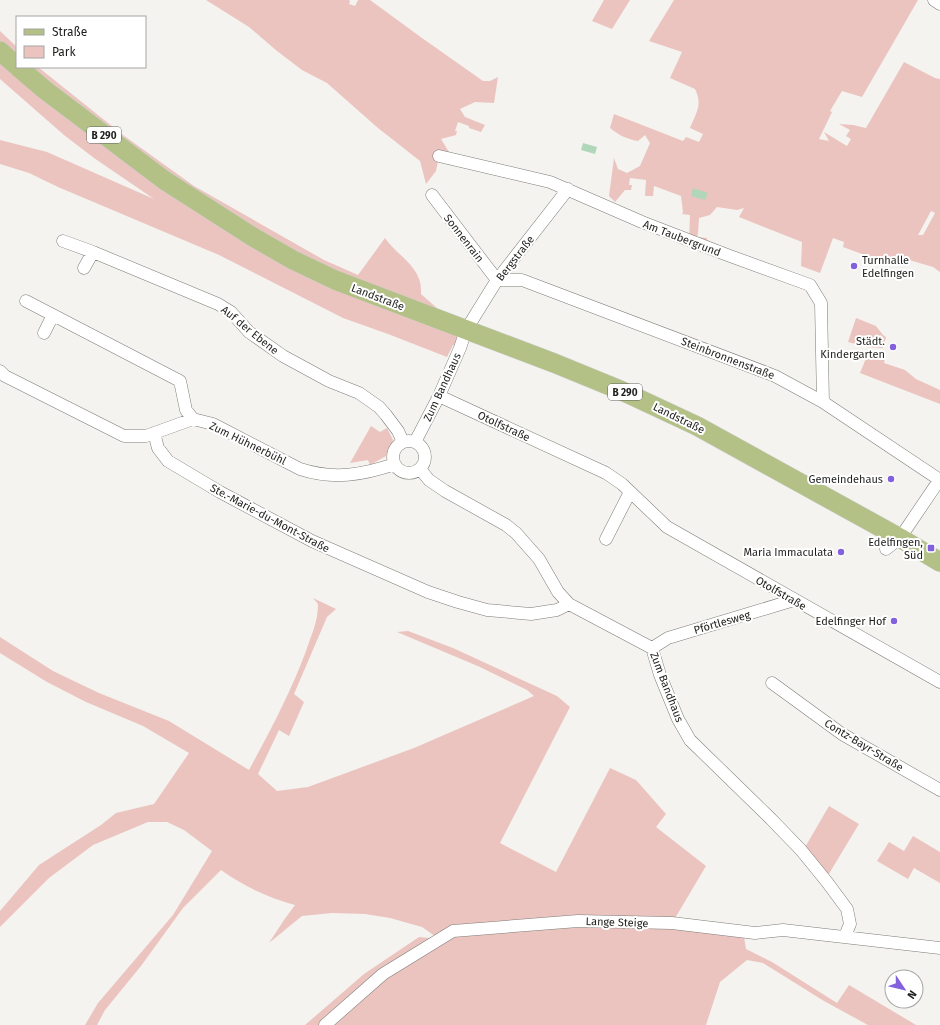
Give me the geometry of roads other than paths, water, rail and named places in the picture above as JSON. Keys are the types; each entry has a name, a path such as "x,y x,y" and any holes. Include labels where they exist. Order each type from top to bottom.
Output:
{"main road":[{"name":"B 290","path":"0,51 16,64"},
{"name":"Landstraße","path":"20,68 45,90 175,188 247,234 293,260 335,280 554,363 620,390 697,426 893,543 940,562"}],"street":[{"path":"934,0 940,4"},
{"name":"Am Taubergrund","path":"439,156 550,182 649,225 810,285 821,303 823,402"},
{"name":"Bergstraße","path":"466,330 497,280 568,189"},
{"name":"Sonnenrain","path":"432,195 497,280"},
{"name":"Auf der Ebene","path":"62,241 93,252 218,304 232,312 249,332 283,356 329,381 359,392 379,407 409,442"},
{"path":"84,268 93,252"},
{"name":"Steinbronnenstraße","path":"497,280 522,280 775,376 823,402 940,479"},
{"path":"2,377 124,436 146,436 193,419 186,410 180,381 26,301"},
{"path":"44,333 53,315"},
{"name":"Zum Bandhaus","path":"409,442 439,396 460,348 466,330"},
{"name":"Otolfstraße","path":"439,396 606,473 622,484 667,527 940,682"},
{"name":"Zum Hühnerbühl","path":"193,419 213,424 300,469 314,473 342,476 353,475 395,464"},
{"name":"Ste.-Marie-du-Mont-Straße","path":"154,433 158,448 168,461 220,492 312,541 428,592 458,602 494,611 531,614 557,610 569,604"},
{"path":"409,442 420,445 425,455 423,465 420,469 411,473 398,468 395,464 394,455 397,448 409,442"},
{"name":"Zum Bandhaus","path":"420,469 429,480 445,491 506,525 516,533 539,559 558,592 569,604 652,648 660,675 678,719 690,740 776,824 801,850 828,882 847,909 850,924 845,936"},
{"path":"893,543 940,479"},
{"path":"606,539 630,492"},
{"name":"Pförtlesweg","path":"652,648 668,638 794,600"},
{"name":"Contz-Bayr-Straße","path":"772,683 842,734 940,790"},
{"name":"Lange Steige","path":"325,1025 384,974 453,931 578,921 680,924 755,933 783,930 940,948"}],"place":[{"name":"Turnhalle Edelfingen","path":"854,266"},
{"name":"Städt. Kindergarten","path":"893,347"},
{"name":"Gemeindehaus","path":"891,479"},
{"name":"Edelfingen, Süd","path":"931,548"},
{"name":"Maria Immaculata","path":"841,552"},
{"name":"Edelfinger Hof","path":"894,621"}]}
